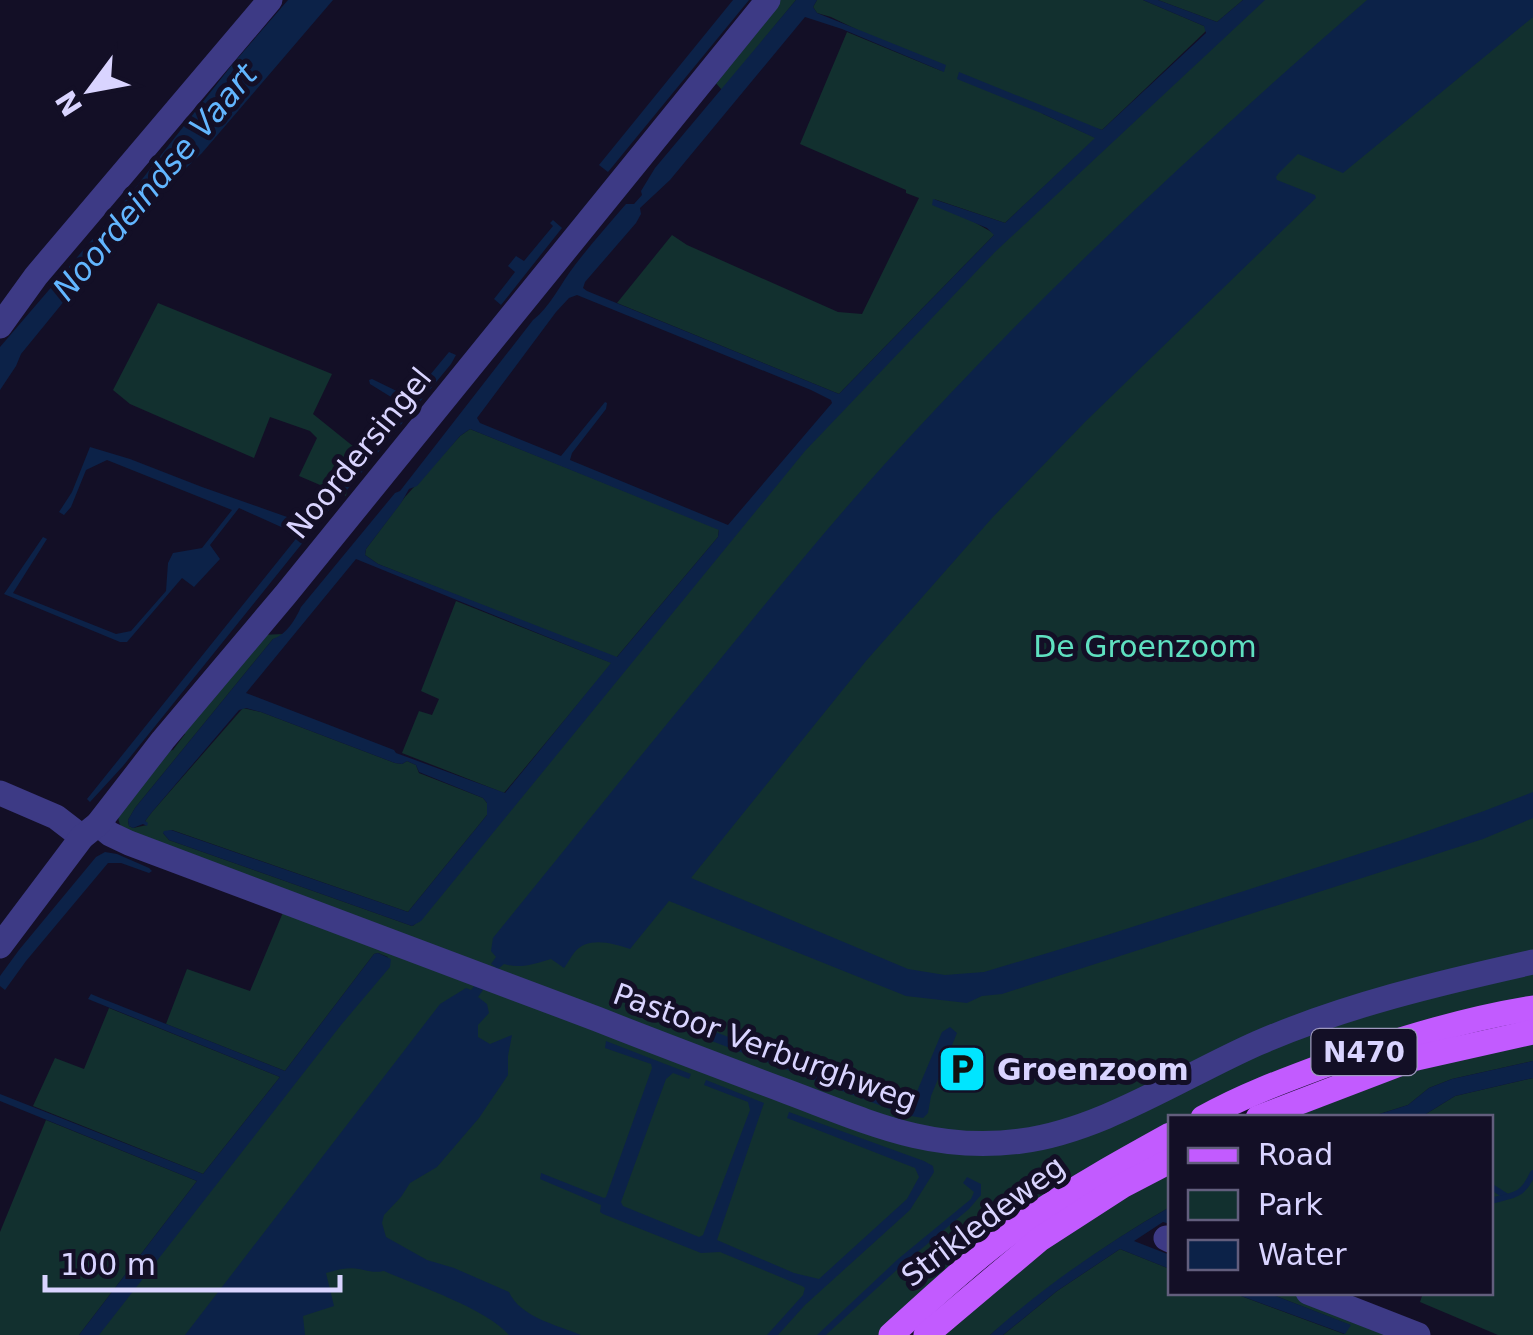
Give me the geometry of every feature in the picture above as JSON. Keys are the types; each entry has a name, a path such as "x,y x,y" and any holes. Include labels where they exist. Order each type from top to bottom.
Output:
{"main road":[{"name":"N470","path":"1208,1115 1292,1077 1406,1037 1533,1008"},
{"name":"N470","path":"1266,1115 1412,1059 1533,1032"},
{"name":"Strikledeweg","path":"891,1335 936,1293 1030,1218 1168,1136"},
{"name":"Strikledeweg","path":"926,1335 1040,1239 1168,1161"}],"street":[{"path":"0,326 36,276 270,0"},
{"name":"Noordersingel","path":"0,946 90,830 768,0"},
{"name":"Pastoor Verburghweg","path":"0,793 768,1085 910,1136 951,1143 1022,1142 1086,1126 1258,1043 1324,1017 1395,994 1533,962"},
{"path":"1316,1295 1418,1335"}],"green space":[{"path":"779,0 796,0 722,90 714,81"},
{"path":"817,0 1143,0 1207,30 1102,130 1041,113 1096,138 1005,223 934,199 995,234 839,394 617,303 672,235 838,312 862,314 919,198 800,144 847,32 944,72 817,13 813,7"},
{"path":"1158,0 1243,0 1217,22"},
{"name":"De Groenzoom","path":"1253,0 1533,0 1533,955 1392,988 1286,1024 1113,1104 1114,1121 1295,1038 1443,991 1533,972 1533,1003 1406,1032 1297,1070 1196,1115 1168,1115 1168,1129 1055,1196 948,1276 881,1335 87,1335 388,957 374,954 285,1071 166,1024 187,969 250,991 284,910 394,950 404,938 128,834 119,820 126,798 164,752 173,750 185,734 183,727 261,635 283,634 273,639 135,808 129,826 147,825 145,821 152,812 243,708 395,763 407,761 416,765 419,773 483,798 487,815 408,912 172,830 163,833 169,840 414,925 770,480 1020,218"},
{"path":"158,303 332,374 313,414 364,455 340,486 347,490 346,496 299,476 317,438 310,431 270,417 254,458 130,404 113,390"},
{"path":"470,429 719,529 718,537 616,658 378,564 365,555 405,497"},
{"path":"456,601 612,663 504,793 402,753 419,711 432,715 439,699 421,691"},
{"path":"109,1008 280,1077 203,1174 33,1106 55,1058 84,1069"},
{"path":"1533,1038 1533,1061 1452,1079 1429,1088 1408,1105 1376,1115 1277,1115 1317,1098"},
{"path":"1533,1078 1533,1335 1498,1335 1420,1302 1422,1295 1493,1295 1493,1115 1424,1115 1455,1096"},
{"path":"46,1120 197,1181 79,1335 0,1335 0,1232"},
{"path":"1168,1167 1168,1208 1077,1267 990,1335 932,1335 981,1292"},
{"path":"1120,1249 1168,1268 1168,1295 1238,1295 1344,1334 1350,1325 1273,1295 1299,1295 1386,1329 1384,1335 1003,1335 1057,1291"}],"water":[{"name":"Noordeindse Vaart","path":"288,0 333,0 202,153 150,196 21,354 0,390 0,347 121,206"},
{"path":"733,0 749,0 608,172 599,165"},
{"path":"796,0 817,0 813,7 817,13 946,65 944,72 805,17 670,180 640,208 636,223 583,288 839,394 994,235 987,228 932,205 933,199 1005,223 1095,138 957,79 959,72 1102,130 1206,33 1204,26 1143,0 1158,0 1217,22 1243,0 1265,0 995,252 805,451 421,921 412,926 169,840 163,833 171,830 408,912 487,815 483,798 419,772 416,765 407,761 395,763 261,712 239,710 152,812 145,821 147,826 129,826 135,808 400,491 550,302 587,249 626,204 634,204 642,195 655,168","holes":["577,295 811,390 832,403 728,525 570,460 606,409 605,402 561,456 480,423 477,418 556,312","470,429 719,530 718,537 617,657 378,564 365,555 409,489 417,486","356,559 611,663 505,793 246,693"]},
{"path":"1367,0 1533,0 1533,17 1343,173 1298,154 1278,174 1277,180 1316,198 992,518 866,661 691,878 908,969 945,975 984,972 1101,937 1399,841 1533,792 1533,818 1483,839 967,1003 906,996 669,901 630,949 608,943 586,944 564,968 551,959 522,966 504,964 498,969 491,964 496,957 491,951 493,938 781,584 883,466 998,344 1118,226"},
{"path":"553,220 562,228 501,305 494,299 515,272 508,266 516,256 524,261 553,226"},
{"path":"449,352 456,355 451,364 347,490 341,488 404,405 369,380 411,398"},
{"path":"90,447 307,524 328,501 333,505 90,802 87,799 299,535 239,508 210,545 220,559 194,587 182,578 127,642 4,594 43,537 47,539 13,593 116,634 131,631 166,591 168,563 173,553 202,548 232,510 107,460 86,470 64,515 59,512 72,492"},
{"path":"105,852 152,871 108,863 5,990 0,986 0,976 96,857"},
{"path":"378,953 391,959 390,967 99,1335 79,1335 197,1181 0,1101 0,1094 203,1174 280,1077 88,999 91,994 285,1071"},
{"path":"476,984 483,990 478,997 487,1004 489,1013 478,1025 478,1037 490,1044 512,1035 508,1075 479,1118 437,1167 410,1183 384,1215 386,1237 427,1260 509,1292 530,1314 581,1335 509,1335 485,1316 433,1291 384,1271 351,1268 326,1273 334,1306 303,1316 305,1335 185,1335 440,1004"},
{"path":"634,1001 909,1104 942,1032 950,1027 957,1033 923,1118 905,1115 636,1012 630,1006"},
{"path":"606,1041 691,1074 689,1079 673,1073 666,1079 621,1202 699,1237 750,1110 748,1102 704,1085 706,1080 764,1103 717,1240 794,1273 819,1279 907,1199 919,1177 915,1168 787,1118 789,1112 924,1161 933,1166 934,1172 910,1210 805,1305 778,1335 767,1335 805,1288 720,1252 701,1253 603,1214 601,1205 540,1179 541,1173 606,1197 652,1068 651,1064 605,1048"},
{"path":"1533,1061 1533,1078 1455,1096 1424,1115 1376,1115 1408,1105 1429,1088"},
{"path":"967,1177 981,1184 981,1195 969,1209 826,1335 817,1335 898,1259 971,1199 974,1192 963,1183"},
{"path":"1168,1208 1168,1223 1163,1222 1134,1241 1168,1254 1168,1268 1120,1249 1057,1291 1003,1335 990,1335 1032,1299"},
{"path":"1238,1295 1273,1295 1351,1325 1345,1334"}],"waterway":[{"path":"1493,1200 1521,1191 1533,1173"},
{"path":"1493,1188 1506,1196"}],"place":[{"name":"Groenzoom","path":"962,1069"}]}
